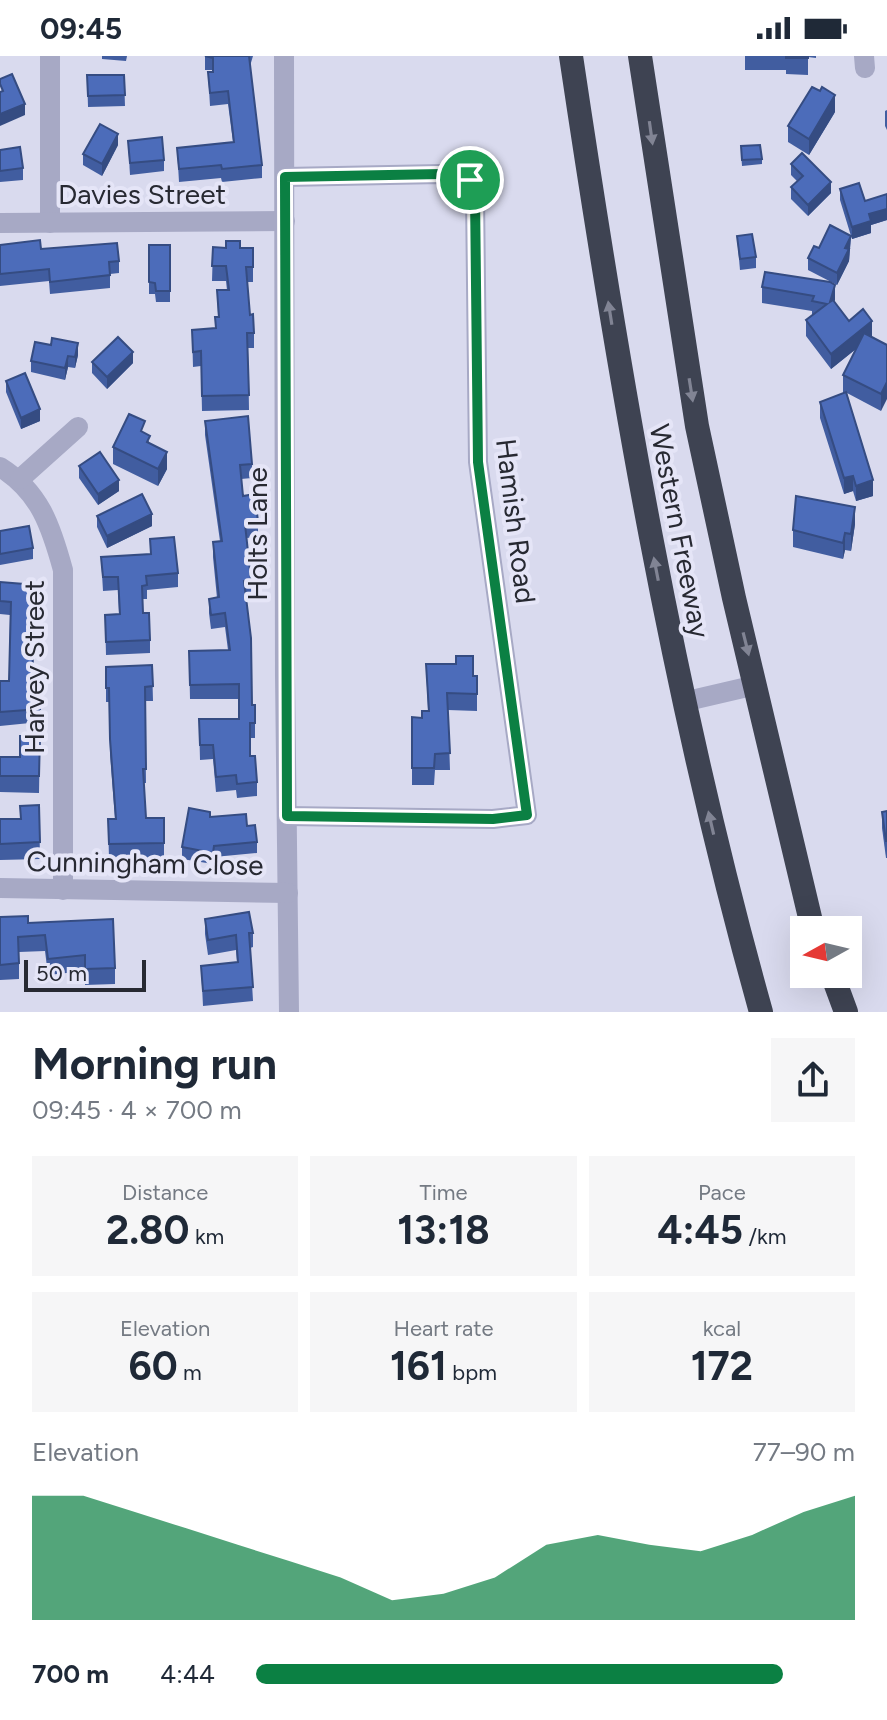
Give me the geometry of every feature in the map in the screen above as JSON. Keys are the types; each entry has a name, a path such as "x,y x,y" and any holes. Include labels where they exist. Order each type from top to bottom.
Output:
{"highway":[{"name":"Western Freeway","path":"571,56 633,449 683,702 729,899 761,1012"},
{"name":"Western Freeway","path":"640,56 697,426 811,916"},
{"path":"729,899 747,1012"},
{"path":"829,988 835,1012"},
{"path":"837,988 846,1012"}],"street":[{"path":"50,56 50,223"},
{"name":"Holts Lane","path":"284,56 289,1012"},
{"name":"Hamish Road","path":"285,177 441,174 465,176 473,185 477,221 475,367 478,462 527,815 493,819 287,816"},
{"name":"Davies Street","path":"0,223 285,221"},
{"path":"20,479 78,427"},
{"name":"Harvey Street","path":"0,467 20,479 49,522 63,570 63,890"},
{"path":"683,702 756,685"},
{"name":"Cunningham Close","path":"0,888 288,893"}],"building":[{"path":"205,56 249,56 262,165 179,169 177,148 234,142 228,91 210,93 208,72 213,72 213,58"},
{"path":"808,56 808,58 786,58"},
{"path":"12,74 25,104 0,114 0,92 3,91 0,79"},
{"path":"87,75 124,75 125,95 88,96"},
{"path":"812,87 820,91 822,87 835,95 809,139 788,126"},
{"path":"100,124 118,134 102,164 83,154"},
{"path":"162,137 164,160 130,163 128,141"},
{"path":"760,145 762,159 742,160 741,146"},
{"path":"20,147 23,168 0,171 0,150"},
{"path":"802,153 831,182 808,205 791,187 803,176 791,164"},
{"path":"859,183 865,201 887,194 887,209 869,214 871,221 852,227 840,189"},
{"path":"830,225 851,236 845,248 849,249 837,273 808,258 814,246 819,248"},
{"path":"752,234 756,257 740,259 737,236"},
{"path":"40,240 41,249 117,243 119,261 109,262 110,275 50,282 49,269 0,274 0,245"},
{"path":"226,241 240,241 240,248 253,248 253,267 246,267 254,333 247,333 249,395 202,396 201,351 193,352 192,330 216,328 215,317 219,317 217,290 229,290 226,266 212,266 213,247 226,248"},
{"path":"149,245 170,245 170,291 156,291 155,283 149,282"},
{"path":"765,272 830,282 835,285 830,302 833,300 849,321 863,309 872,321 831,354 806,320 827,304 812,301 814,296 762,287"},
{"path":"864,333 887,345 887,382 881,394 843,375"},
{"path":"118,337 133,352 107,377 92,362"},
{"path":"52,338 78,343 75,357 68,356 65,368 31,361 35,342 51,345"},
{"path":"25,373 40,409 21,418 6,381"},
{"path":"846,392 873,480 856,486 853,476 844,478 820,402"},
{"path":"129,414 145,421 141,431 150,436 147,442 167,452 158,469 113,447"},
{"path":"248,416 252,464 240,465 243,496 255,494 258,522 245,524 251,580 244,581 251,638 252,705 255,705 255,723 250,723 250,756 255,756 257,782 237,784 236,775 216,777 213,745 200,745 199,719 239,719 239,684 190,685 189,651 230,650 225,613 211,615 209,599 219,597 213,542 222,541 205,421"},
{"path":"100,452 119,480 98,494 79,466"},
{"path":"142,494 152,514 107,536 97,516"},
{"path":"796,496 855,507 851,534 845,533 843,543 793,530"},
{"path":"29,526 33,548 0,554 0,531"},
{"path":"174,537 178,573 146,576 147,585 142,586 143,613 149,613 150,640 106,642 105,615 120,614 118,577 103,577 101,557 151,554 150,539"},
{"path":"0,582 36,585 32,621 33,671 36,671 40,709 0,712 0,681 9,681 11,602 0,601"},
{"path":"456,656 473,656 477,694 447,693 450,753 435,754 434,768 412,768 412,717 422,718 422,711 429,711 426,664 456,664"},
{"path":"152,665 153,686 145,687 146,769 143,769 146,818 164,818 164,843 109,844 108,819 116,819 106,667"},
{"path":"20,736 40,736 39,776 0,776 0,757 20,757"},
{"path":"39,805 40,842 0,844 0,819 21,819 20,806"},
{"path":"189,808 210,812 210,817 246,814 247,826 255,825 257,842 214,846 213,853 182,847"},
{"path":"887,811 887,841 886,841 882,812"},
{"path":"249,912 253,933 249,933 253,987 203,991 201,966 238,962 236,935 208,940 205,919"},
{"path":"28,916 28,923 113,919 115,968 85,969 85,955 48,959 45,935 18,937 19,963 0,965 0,917"}],"route":[{"path":"457,174 470,180 475,194 477,221 475,340 478,462 527,815 493,819 287,816 285,177 457,174"}]}
